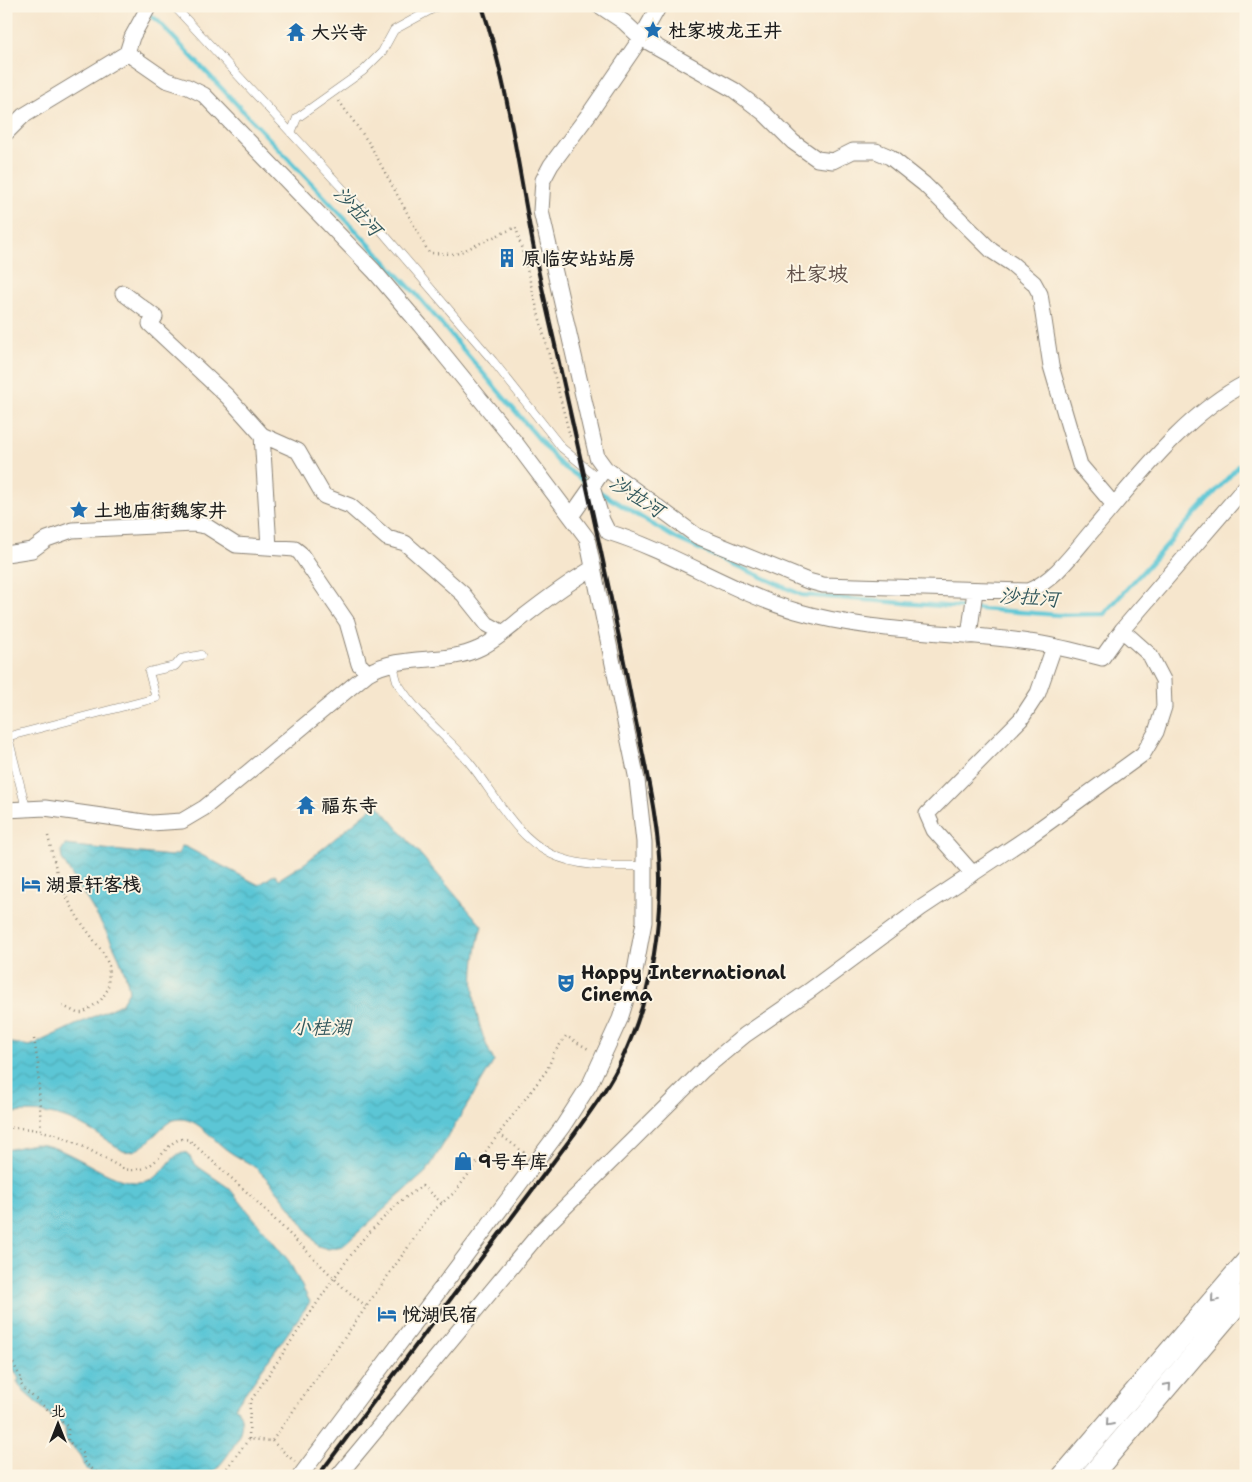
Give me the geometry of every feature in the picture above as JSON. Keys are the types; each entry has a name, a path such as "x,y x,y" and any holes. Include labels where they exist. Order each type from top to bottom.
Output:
{"main road":[{"path":"1062,1476 1246,1262"},
{"path":"1088,1447 1097,1468 1246,1294"}],"street":[{"path":"600,6 624,22 641,38 734,90 764,113 793,142 817,159 833,161 853,151 876,151 890,157 924,184 992,251 1012,264 1034,283 1040,294 1051,366 1080,465 1114,505"},
{"path":"659,6 641,38 551,165 543,180 540,199 541,211 597,457 602,520 608,532 643,543 720,582 796,611 858,624 970,632 1054,647 1102,658 1122,630 1246,486"},
{"path":"6,133 23,116 127,53 146,11"},
{"path":"127,53 166,80 188,87 204,95 367,264 576,510 588,538 637,780 641,809 645,866 644,922 637,963 620,1019 603,1058 578,1105 302,1473"},
{"path":"124,293 155,317 150,324 228,397 262,435 298,451 324,496 350,506 387,538 405,543 462,594 487,624 503,633"},
{"path":"598,477 697,536 808,581 841,587 975,594 1020,592 1036,588 1046,580 1070,556 1152,461 1195,419 1223,397 1246,383"},
{"path":"262,435 269,547"},
{"path":"576,510 598,477"},
{"path":"6,554 32,550 48,539 72,530 194,524 206,526 236,544 295,549 300,553 347,622 359,664 368,673"},
{"path":"6,810 45,808 151,823 182,822 204,808 376,668 393,663 468,653 493,641 566,584 594,568"},
{"path":"970,632 975,594"},
{"path":"338,1476 543,1229 703,1070 745,1035 809,991 921,908 1123,770 1143,754 1150,743 1164,707 1163,680 1150,655 1122,630"},
{"path":"973,874 934,830 926,818 926,814 1021,719 1038,693 1054,647"}],"lane":[{"path":"174,6 378,227 493,362 562,448 598,477"},
{"path":"291,134 297,118 363,71 382,52 394,30 438,6"},
{"path":"26,808 7,737 156,698 149,672 175,666 181,660 201,655"},
{"path":"393,663 398,683 410,701 469,762 514,822 533,842 551,854 576,862 598,865 645,866"}],"path":[{"path":"332,93 369,143 429,252 456,254 516,227 575,459"},
{"path":"48,836 60,885 78,918 104,954 109,966 108,989 101,1000 83,1013 77,1013 64,1006"},
{"path":"272,1441 434,1210 455,1192 499,1134 547,1070 554,1054 566,1036 603,1058"},
{"path":"34,1039 38,1064 41,1131"},
{"path":"6,1128 41,1131 63,1136 124,1169 135,1171 150,1167 175,1141 183,1138 189,1140 249,1194 334,1278 366,1306"},
{"path":"499,1134 536,1162"},
{"path":"221,1476 250,1439 250,1402 362,1240 398,1203 422,1186 442,1203"},
{"path":"6,1350 22,1380 20,1382 24,1389 68,1427 68,1441 83,1454 84,1462 101,1476"},
{"path":"250,1439 272,1441 302,1473"}],"water":[{"name":"小桂湖","path":"377,804 482,926 475,961 474,995 480,1028 494,1061 427,1171 343,1246 328,1249 318,1246 281,1195 256,1168 230,1152 202,1128 189,1120 173,1120 138,1149 123,1151 82,1125 68,1119 40,1113 6,1114 6,1042 30,1046 121,1004 129,991 126,975 111,941 62,859 61,851 65,845 170,856 178,854 182,846 259,885 275,874 279,879 305,863"},
{"path":"34,1144 49,1146 64,1152 109,1175 138,1182 152,1179 182,1152 187,1153 197,1166 229,1188 289,1261 310,1302 235,1407 240,1415 242,1424 240,1433 230,1452 210,1476 95,1476 85,1467 80,1454 66,1441 65,1428 23,1391 17,1381 19,1379 6,1355 6,1150"}],"waterway":[{"name":"沙拉河","path":"137,6 157,20 416,294 561,465 590,485"},
{"name":"沙拉河","path":"598,491 675,538 802,595 1058,615 1104,614 1246,458"}],"railway":[{"path":"318,1476 575,1133 606,1088 622,1059 639,1017 650,973 657,928 660,883 654,812 599,542 535,257 502,77 482,6"}],"place":[{"name":"杜家坡龙王井","path":"653,30"},
{"name":"大兴寺","path":"296,32"},
{"name":"原临安站站房","path":"507,258"},
{"name":"土地庙街魏家井","path":"79,510"},
{"name":"福东寺","path":"306,805"},
{"name":"湖景轩客栈","path":"31,884"},
{"name":"Happy International Cinema","path":"566,983"},
{"name":"9号车库","path":"463,1161"},
{"name":"悦湖民宿","path":"387,1314"}],"district":[{"name":"杜家坡","path":"817,274"}]}
